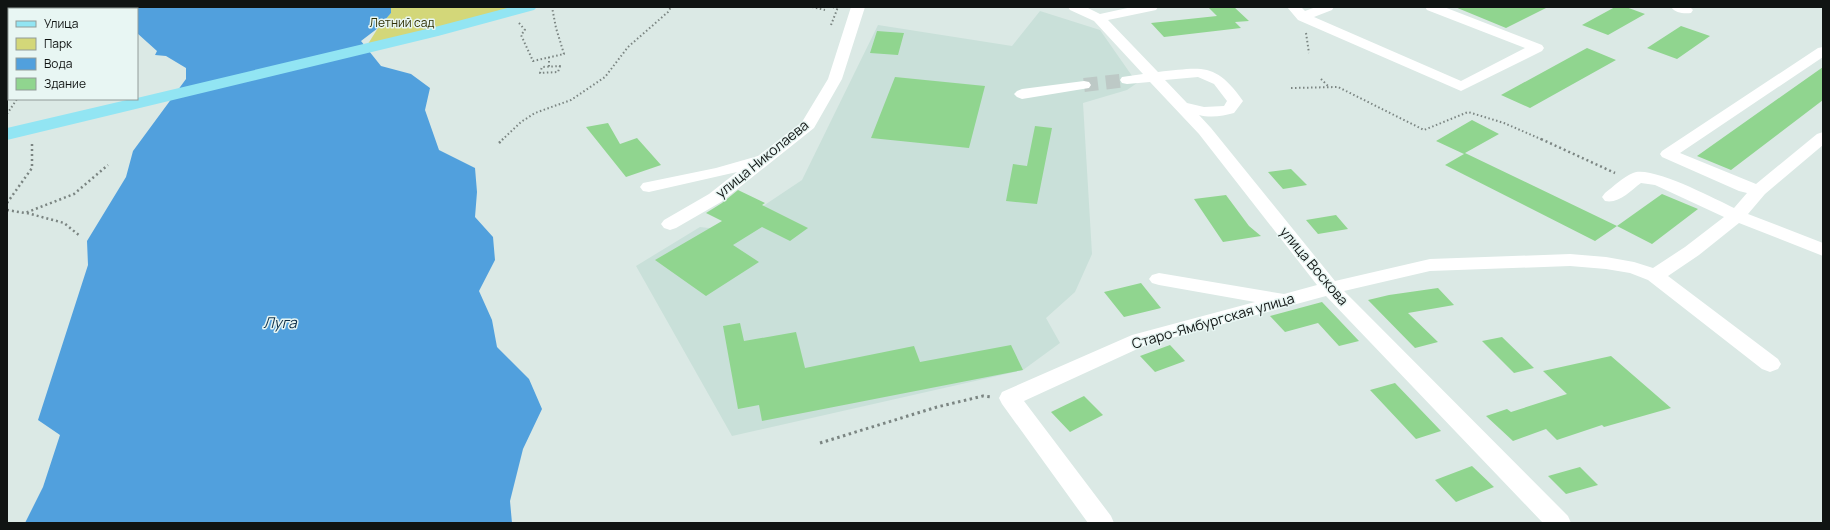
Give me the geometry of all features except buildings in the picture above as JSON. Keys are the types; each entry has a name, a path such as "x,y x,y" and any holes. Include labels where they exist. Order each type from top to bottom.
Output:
{"main road":[{"path":"7,134 52,122 438,31 529,7"}],"street":[{"name":"улица Николаева","path":"670,224 714,198 808,125 835,79 858,7"},
{"name":"улица Воскова","path":"1075,7 1098,18 1205,131 1330,288 1559,523"},
{"path":"1098,18 1151,7"},
{"path":"1298,12 1327,7"},
{"path":"1298,12 1461,87 1536,48 1432,7"},
{"path":"1759,190 1745,187 1672,157 1668,152 1823,51"},
{"path":"1127,80 1200,72 1219,80 1235,102 1229,110 1204,112 1181,106"},
{"path":"1022,94 1084,85"},
{"path":"1655,276 1692,251 1737,216 1759,190 1823,137"},
{"path":"649,187 720,172 765,159"},
{"path":"1611,197 1638,177 1660,181 1737,216 1823,250"},
{"name":"Старо-Ямбургская улица","path":"1010,398 1139,340 1330,288 1430,265 1570,260 1634,268 1655,276 1770,364"},
{"path":"1158,279 1285,300"},
{"path":"1010,398 1102,523"}],"path":[{"path":"523,40 533,61 564,54 556,28 552,7"},
{"path":"499,144 521,122 535,113 571,100 606,77 628,47 668,12 671,7"},
{"path":"812,7 825,10"},
{"path":"831,25 838,8 833,7"},
{"path":"549,57 549,67"},
{"path":"560,66 558,72 540,73 542,67 549,67 560,66"},
{"path":"1321,79 1328,86"},
{"path":"1291,88 1328,86 1338,87 1351,92 1424,130 1468,112 1504,124 1633,181"},
{"path":"7,114 16,100"},
{"path":"7,204 32,168 32,142"},
{"path":"25,213 74,194 108,165"},
{"path":"7,210 64,223 80,236"},
{"path":"820,443 937,407 983,396 1010,398"}],"shaded area":[{"path":"1040,11 1100,30 1137,83 1127,90 1083,103 1092,254 1075,292 1046,318 1060,343 1023,370 732,436 636,266 700,227 727,230 802,180 878,25 1012,46"}],"green space":[{"name":"Летний сад","path":"391,7 528,7 366,47 378,28 391,13"}],"water":[{"name":"Луга","path":"25,7 391,7 391,13 378,28 361,41 381,66 411,74 430,88 425,110 439,150 475,168 477,192 475,217 493,237 495,260 479,291 492,320 497,347 529,379 542,409 523,449 510,501 512,523 25,523 43,487 60,435 38,420 88,265 87,241 126,177 133,151 186,79 186,68 166,56 155,55 157,51 138,34 138,8"}],"tunnel":[{"path":"1084,85 1127,80"}]}
